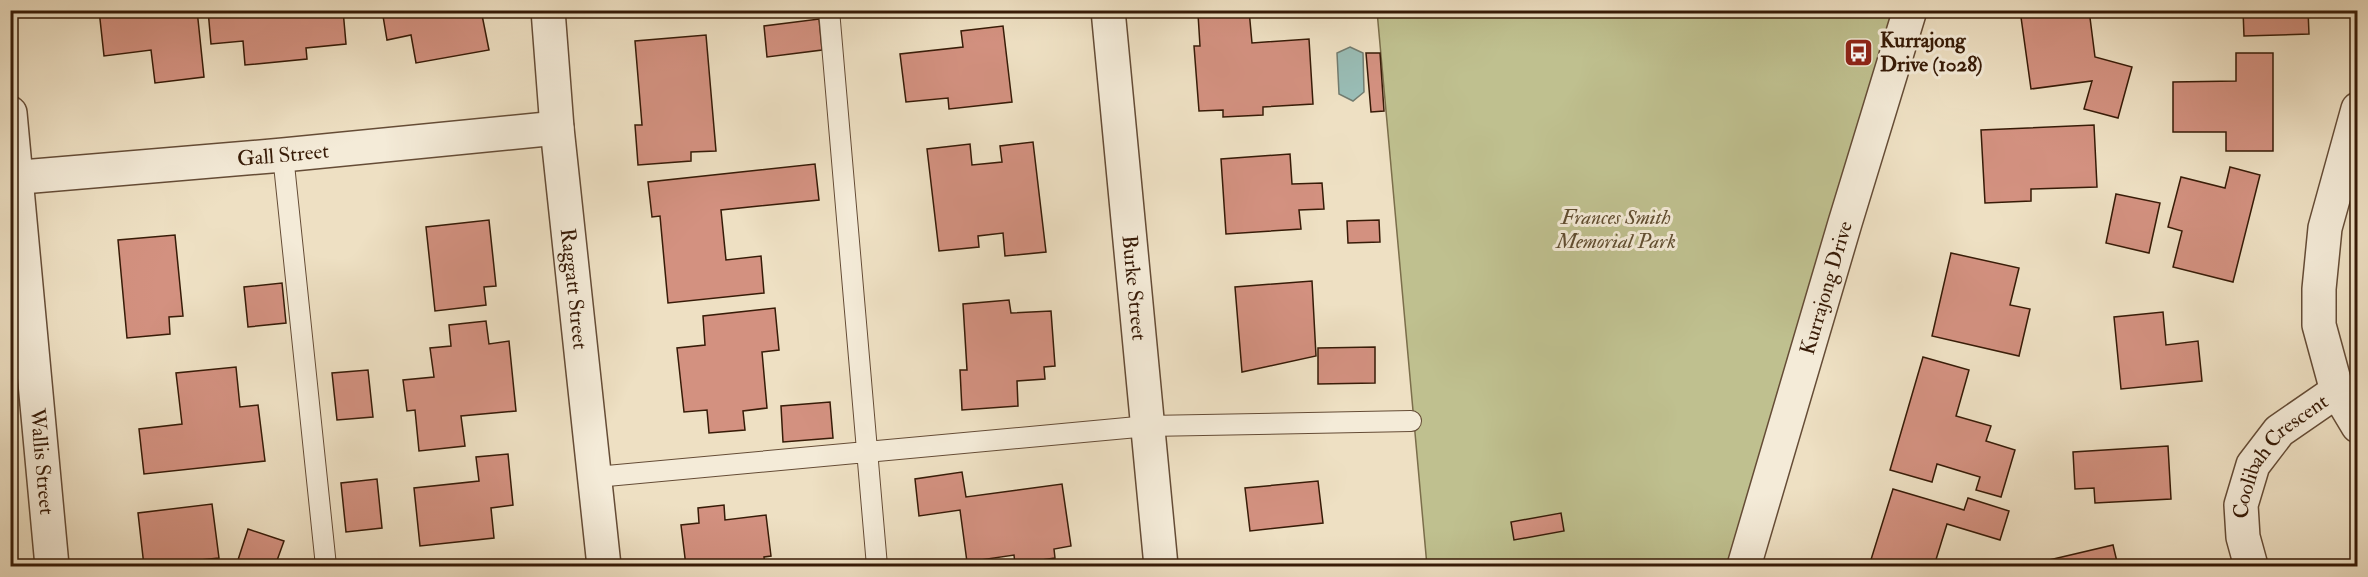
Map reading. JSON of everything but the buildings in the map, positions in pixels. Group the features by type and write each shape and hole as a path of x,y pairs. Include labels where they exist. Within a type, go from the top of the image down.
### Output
{"street":[{"name":"Raggatt Street","path":"548,10 557,128 604,567"},
{"name":"Burke Street","path":"1108,10 1161,567"},
{"name":"Kurrajong Drive","path":"1744,567 1910,10"},
{"name":"Coolibah Crescent","path":"2358,109 2325,228 2319,289 2319,325 2337,391 2358,426"},
{"name":"Wallis Street","path":"10,113 13,177 52,567"},
{"name":"Gall Street","path":"13,177 283,155 557,128"},
{"name":"Coolibah Crescent","path":"2251,567 2243,537 2241,505 2253,465 2279,431 2337,391"}],"lane":[{"path":"829,10 877,567"},
{"path":"283,155 326,567"},
{"path":"596,477 1148,426 1411,421"}],"green space":[{"name":"Frances Smith Memorial Park","path":"1377,11 1910,11 1744,566 1427,566"}],"water":[{"path":"1350,47 1363,53 1364,92 1353,101 1339,94 1337,53"}],"place":[{"name":"Kurrajong Drive (1028)","path":"1859,52"}]}
